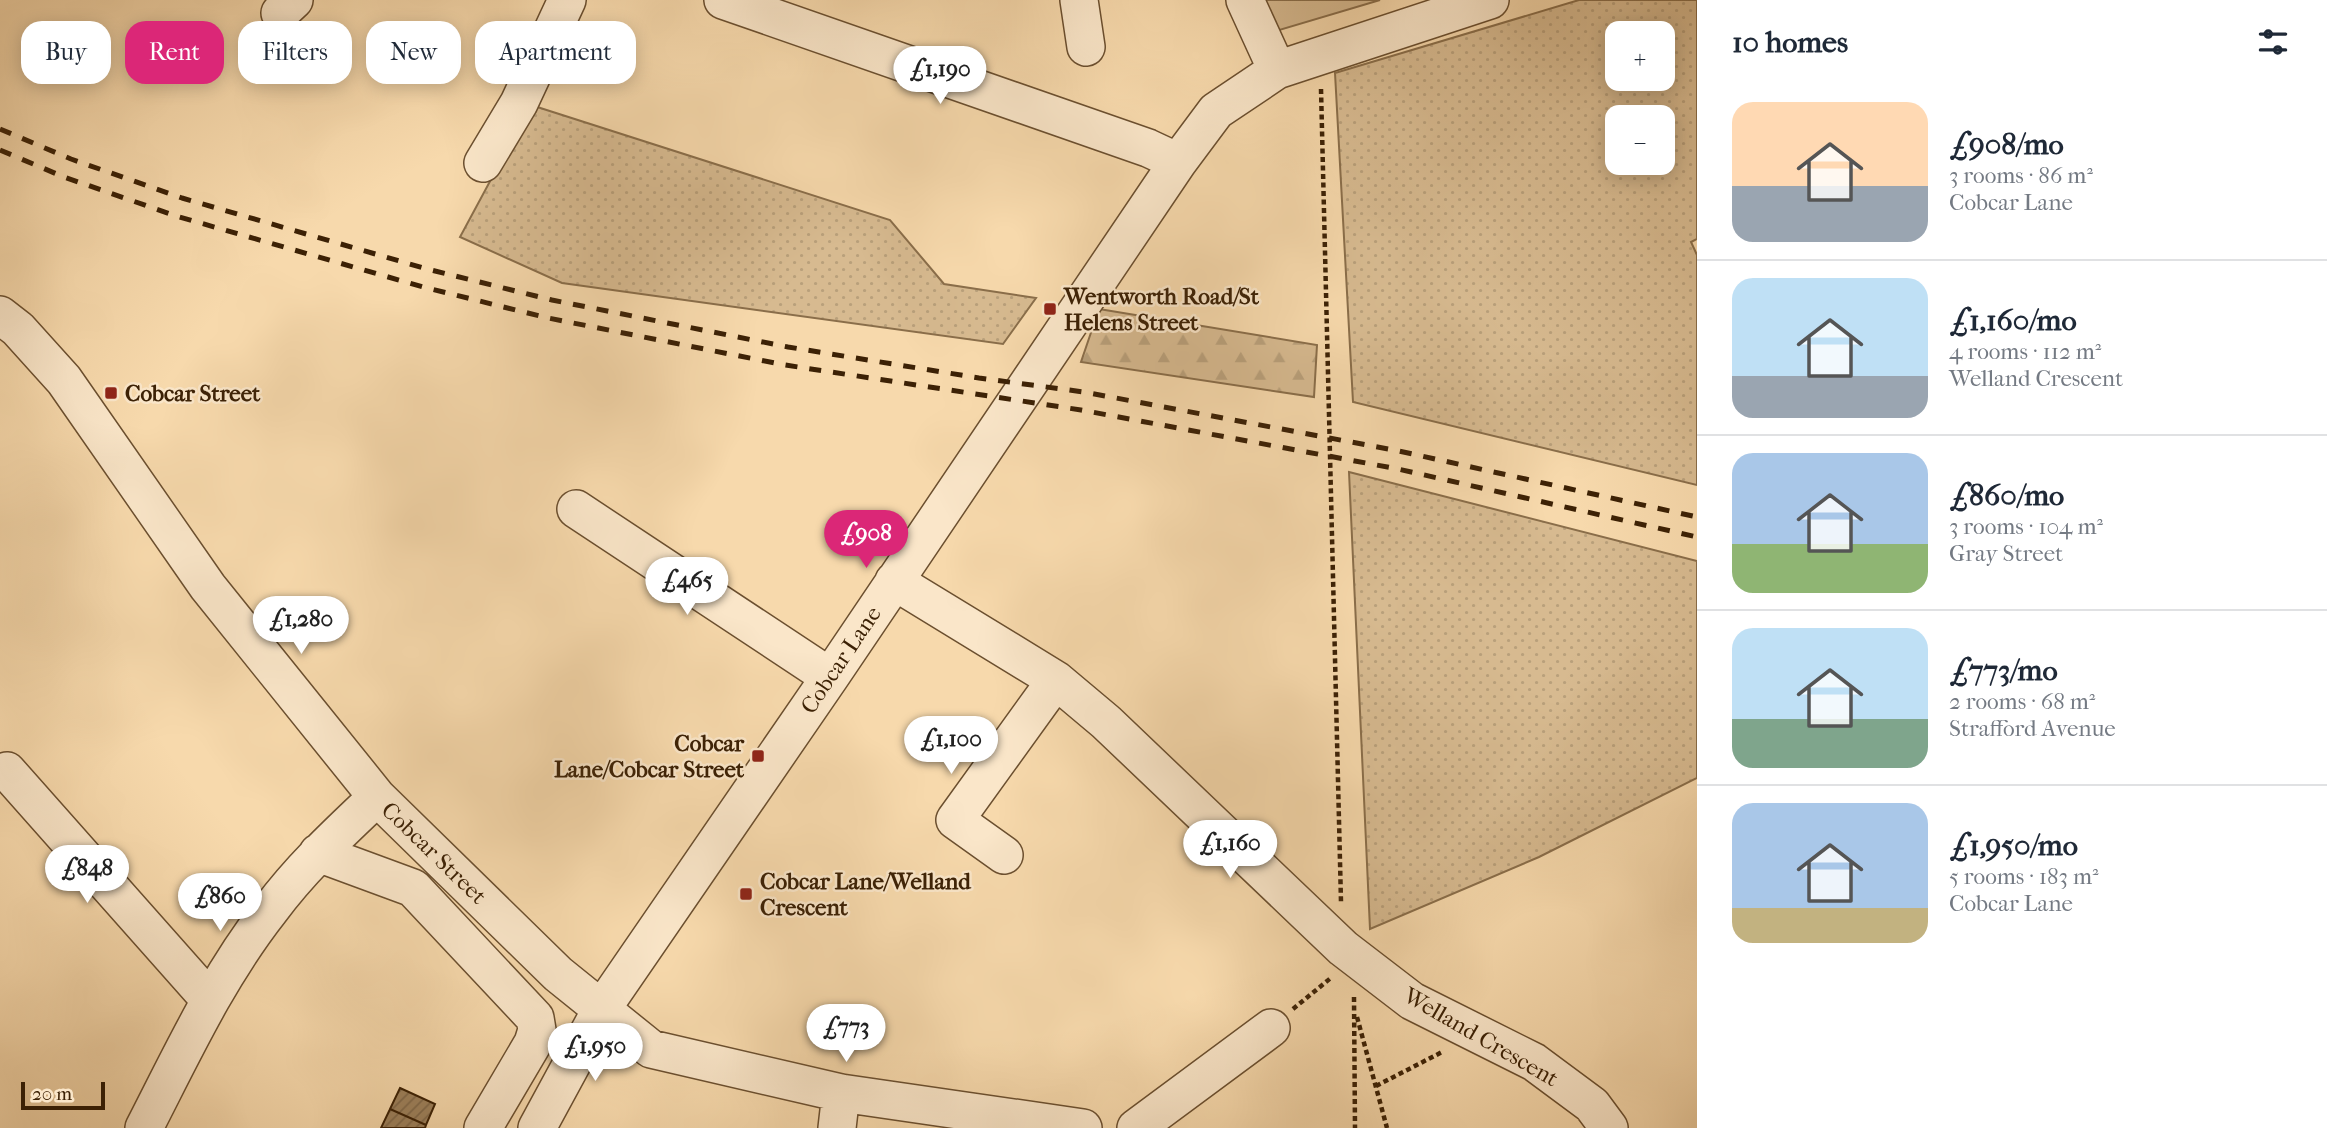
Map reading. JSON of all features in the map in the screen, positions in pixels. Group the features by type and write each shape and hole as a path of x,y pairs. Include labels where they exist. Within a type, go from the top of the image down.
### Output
{"street":[{"path":"483,163 519,103 567,0"},
{"path":"723,0 1148,148 1178,162"},
{"path":"1079,0 1086,47"},
{"path":"1245,0 1276,70"},
{"name":"Cobcar Lane","path":"537,1128 601,1010 1178,162 1216,111 1276,70 1490,0"},
{"name":"Cobcar Street","path":"0,315 18,329 64,380 208,587 377,797 558,974 651,1049 839,1111 1083,1128"},
{"path":"576,509 830,677"},
{"name":"Welland Crescent","path":"894,581 1056,680 1107,722 1348,953 1412,1001 1534,1062 1592,1105 1609,1128"},
{"path":"1004,855 956,820 1056,680"},
{"path":"7,771 210,1000"},
{"path":"144,1128 210,1000 269,910 318,853 377,797"},
{"name":"Cobcar Street","path":"318,853 413,888 535,1018 537,1030 533,1043 483,1128"},
{"path":"1136,1128 1271,1028"}],"path":[{"path":"1320,54 1348,953 1354,1009 1355,1128"},
{"path":"1271,1028 1348,953"},
{"path":"1354,1009 1387,1128"},
{"path":"1376,1086 1451,1048 1465,1027"}],"green space":[{"path":"1260,0 1380,0 1269,33"},
{"path":"1579,0 1697,0 1697,239 1691,242 1697,255 1697,485 1353,402 1335,73"},
{"path":"531,105 890,220 944,284 1036,298 1003,344 562,283 460,237"},
{"path":"1099,309 1317,345 1314,397 1081,362"},
{"path":"1349,472 1697,561 1697,778 1539,857 1370,929"}],"building":[{"path":"400,1088 435,1104 426,1125 390,1109"},
{"path":"390,1109 426,1125 425,1128 381,1128"}],"railway":[{"path":"0,129 71,159 182,198 427,269 552,300 788,347 1084,392 1399,451 1697,517"},
{"path":"0,150 64,177 176,216 423,287 548,318 785,365 1081,410 1398,469 1697,537"}],"place":[{"name":"Wentworth Road/St Helens Street","path":"1050,309"},
{"name":"Cobcar Street","path":"111,393"},
{"name":"Cobcar Lane/Cobcar Street","path":"758,756"},
{"name":"Cobcar Lane/Welland Crescent","path":"746,894"}]}
